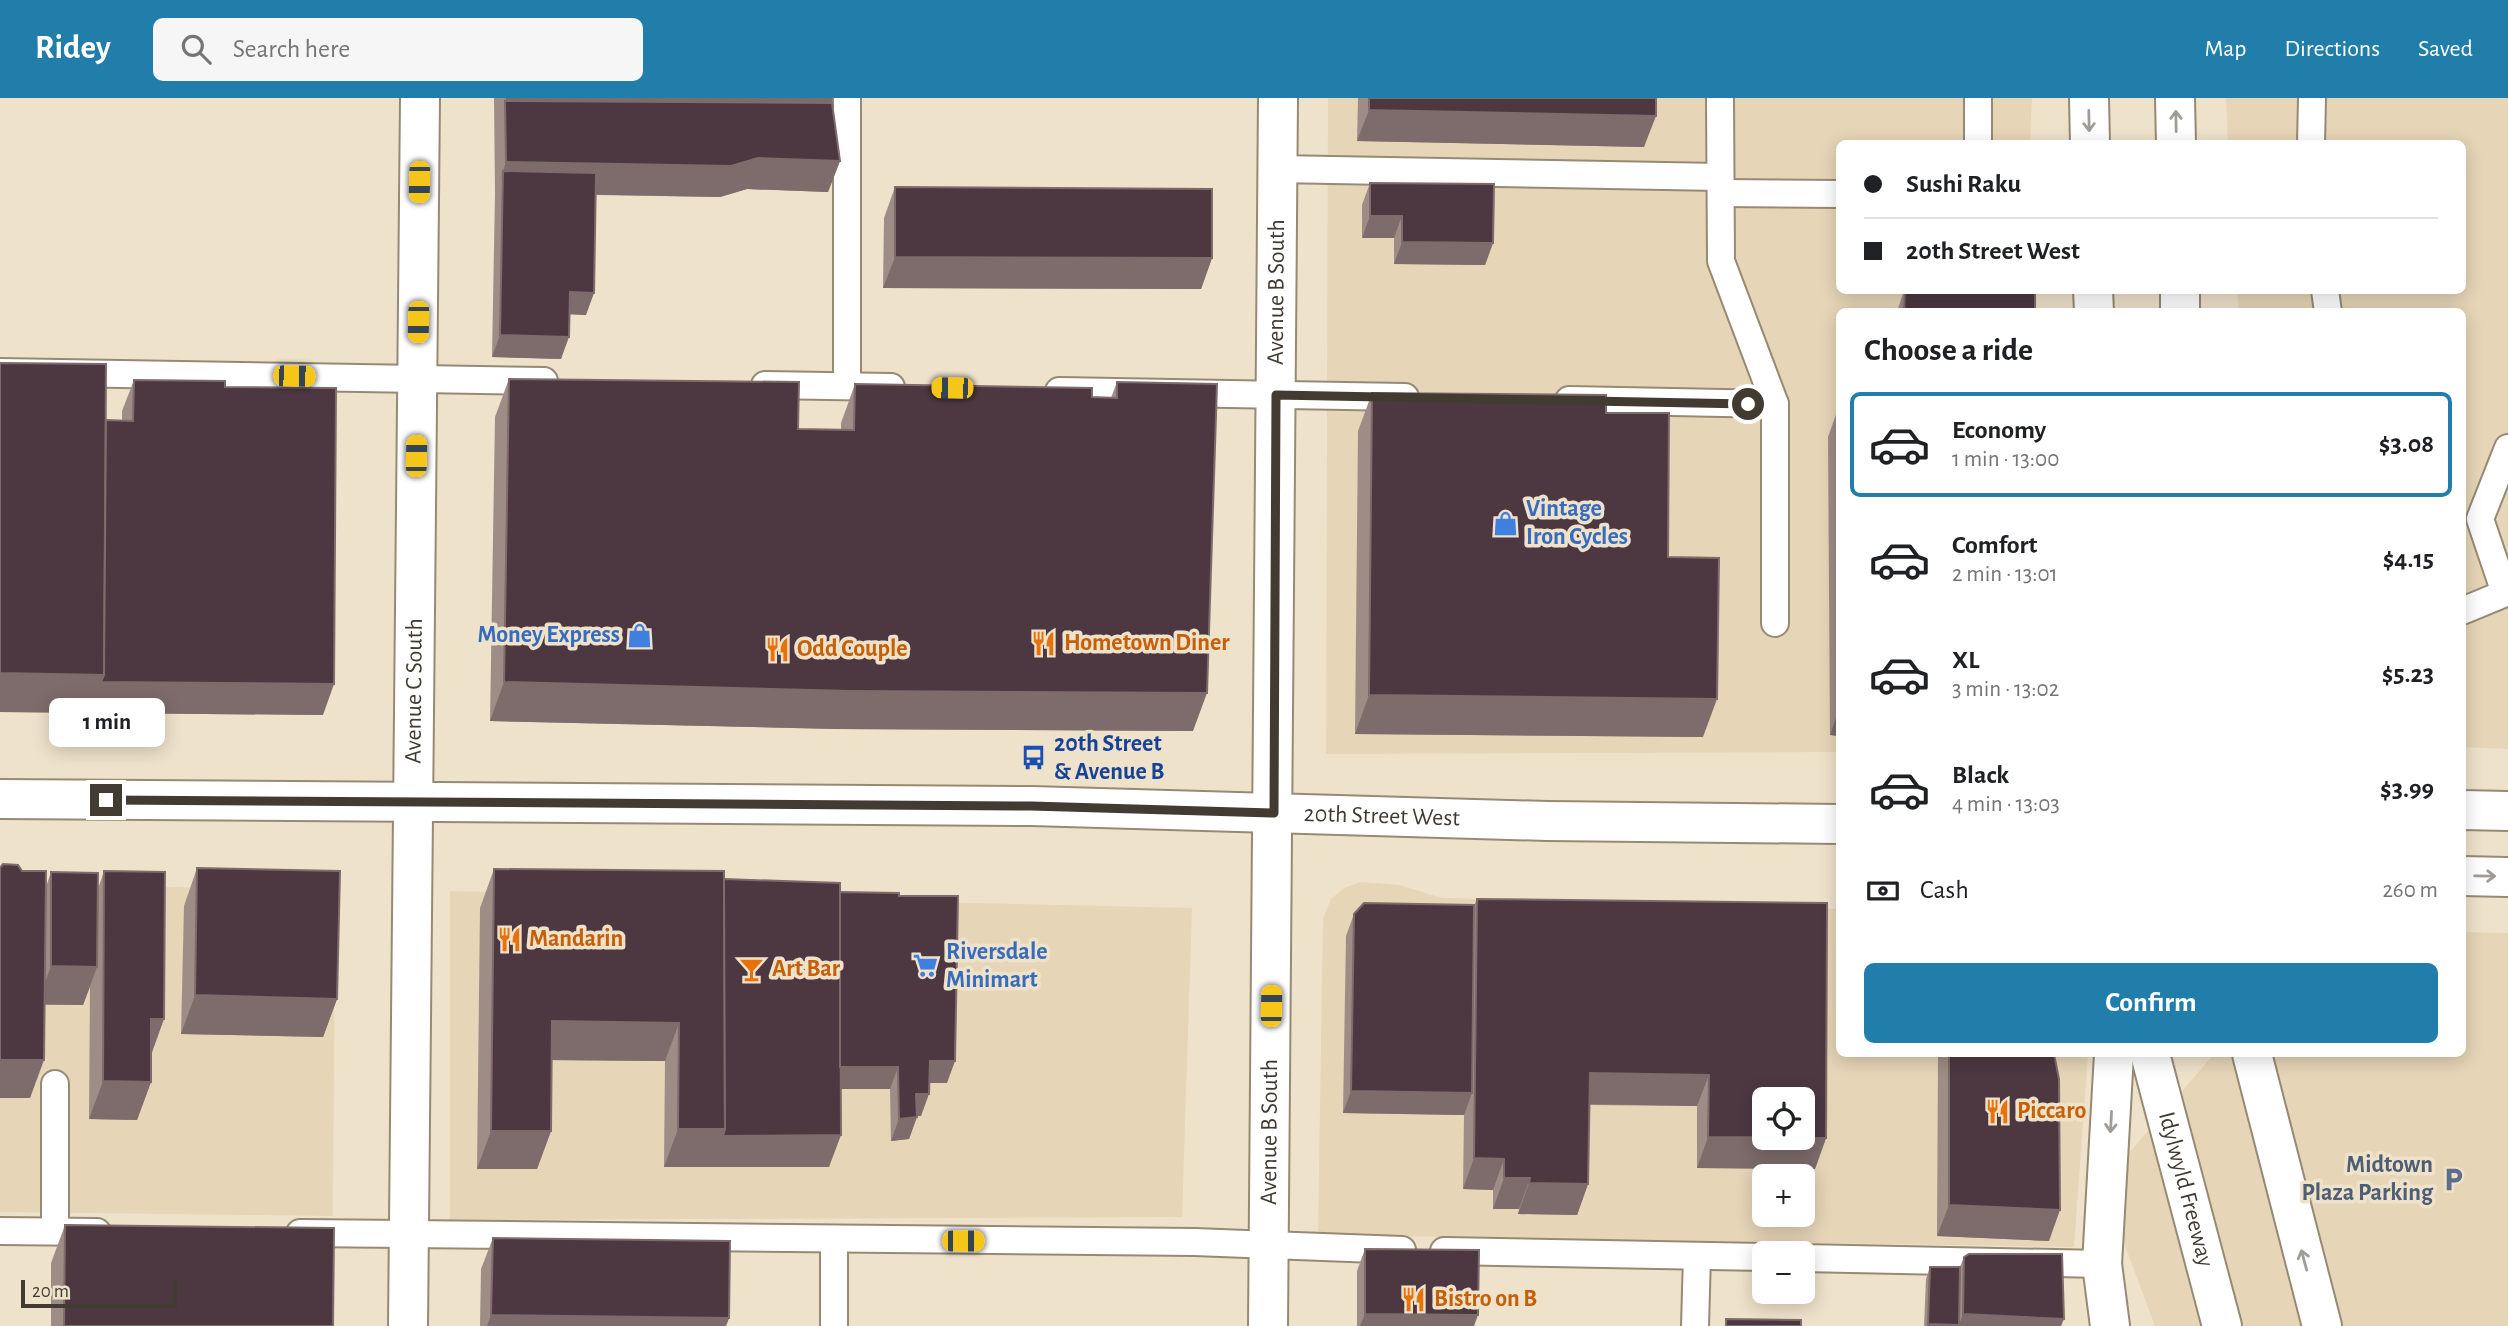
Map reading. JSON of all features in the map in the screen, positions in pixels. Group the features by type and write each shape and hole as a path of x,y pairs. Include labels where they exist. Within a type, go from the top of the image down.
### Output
{"main road":[{"name":"Avenue C South","path":"408,1326 420,98"},
{"name":"Avenue B South","path":"1268,1326 1278,98"},
{"path":"2089,98 2090,140"},
{"path":"2175,98 2176,140"},
{"name":"20th Street West","path":"0,799 1017,806 1836,824"},
{"path":"2466,810 2508,811"},
{"path":"2466,876 2508,877"},
{"path":"2110,1326 2102,1264 2115,1057"},
{"name":"Idylwyld Freeway","path":"2151,1057 2222,1326"},
{"path":"2253,1057 2322,1326"}],"lane":[{"path":"847,98 847,386"},
{"path":"1720,98 1721,261 1775,404 1775,623"},
{"path":"1978,98 1978,140"},
{"path":"2311,140 2312,98"},
{"path":"1277,169 1720,185 1836,194"},
{"path":"0,372 571,381"},
{"path":"737,384 915,388"},
{"path":"1037,390 1428,397"},
{"path":"1539,400 1775,404"},
{"path":"2466,609 2506,593 2480,519 2508,448"},
{"path":"55,1084 55,1231"},
{"path":"0,1231 124,1232"},
{"path":"276,1233 834,1241 1195,1241 1268,1247 1752,1257"},
{"path":"834,1241 834,1326"},
{"path":"1695,1326 1697,1256"},
{"path":"1815,1258 2102,1264"}],"shaded area":[{"path":"1328,98 2032,98 2030,140 1836,140 1836,294 2026,294 2026,308 1836,308 1836,752 1326,754"},
{"path":"2226,98 2508,98 2508,749 2466,747 2466,308 2239,308 2237,294 2466,294 2466,140 2228,140"},
{"path":"1361,882 1399,885 1442,898 1836,909 1836,1057 2088,1057 2074,1247 1318,1235 1323,919 1331,899 1344,888"},
{"path":"0,883 335,891 333,1216 0,1212"},
{"path":"450,891 1192,908 1182,1217 450,1220"},
{"path":"2466,932 2508,933 2508,1326 2155,1326 2123,1240 2123,1160 2211,1057 2466,1057"}],"building":[{"path":"1369,98 1656,98 1656,116 1369,110"},
{"path":"505,101 832,103 840,161 758,158 731,166 506,162"},
{"path":"503,171 596,173 594,293 570,292 569,337 500,335"},
{"path":"1370,183 1494,184 1493,243 1402,242 1402,216 1370,216"},
{"path":"895,187 1212,189 1212,258 895,257"},
{"path":"1905,294 2035,294 2035,308 1904,308"},
{"path":"0,363 106,364 104,675 0,673"},
{"path":"509,379 799,382 798,429 854,430 855,384 1092,388 1092,397 1117,398 1117,382 1217,384 1207,693 850,691 504,682"},
{"path":"134,380 225,381 225,387 336,388 334,684 101,682 104,675 106,420 133,421"},
{"name":"Vintage Iron Cycles","path":"1372,393 1606,395 1606,413 1669,413 1668,557 1719,558 1717,699 1369,695"},
{"path":"3,864 18,865 22,871 46,871 44,1060 0,1060 0,868"},
{"path":"197,868 340,871 337,999 195,995"},
{"path":"494,869 724,871 725,1129 678,1129 679,1023 552,1021 551,1131 491,1131"},
{"path":"104,871 165,872 164,1019 151,1019 151,1082 103,1081"},
{"path":"51,872 98,873 97,967 51,966"},
{"path":"724,879 840,883 841,1135 723,1136"},
{"path":"840,892 958,896 955,1061 930,1061 929,1094 916,1094 917,1117 899,1119 898,1067 840,1067"},
{"path":"1477,899 1827,903 1826,1138 1815,1138 1815,1087 1752,1087 1752,1137 1708,1137 1709,1075 1590,1073 1588,1184 1529,1183 1530,1178 1504,1178 1504,1159 1474,1158"},
{"path":"1364,903 1474,905 1472,1093 1351,1091 1354,914"},
{"path":"1949,1057 2055,1057 2059,1079 2060,1210 1949,1205"},
{"path":"65,1225 334,1228 333,1326 64,1326"},
{"path":"493,1238 730,1241 729,1318 491,1315"},
{"name":"Bistro on B","path":"1365,1249 1479,1250 1478,1315 1365,1314"},
{"path":"1969,1254 2062,1254 2064,1319 1963,1314 1964,1257"},
{"path":"1930,1267 1960,1267 1959,1325 1928,1324"},
{"path":"1726,1319 1801,1320 1801,1326 1726,1326"}],"place":[{"name":"Vintage Iron Cycles","path":"1506,523"},
{"name":"Money Express","path":"640,635"},
{"name":"Hometown Diner","path":"1044,643"},
{"name":"Odd Couple","path":"777,649"},
{"name":"20th Street & Avenue B","path":"1034,758"},
{"name":"Mandarin","path":"509,939"},
{"name":"Riversdale Minimart","path":"926,966"},
{"name":"Art Bar","path":"752,969"},
{"name":"Piccaro","path":"1997,1111"},
{"name":"Midtown Plaza Parking","path":"2453,1179"},
{"name":"Bistro on B","path":"1414,1299"}],"route":[{"path":"106,800 1031,806 1274,813 1276,395 1748,404"}]}
